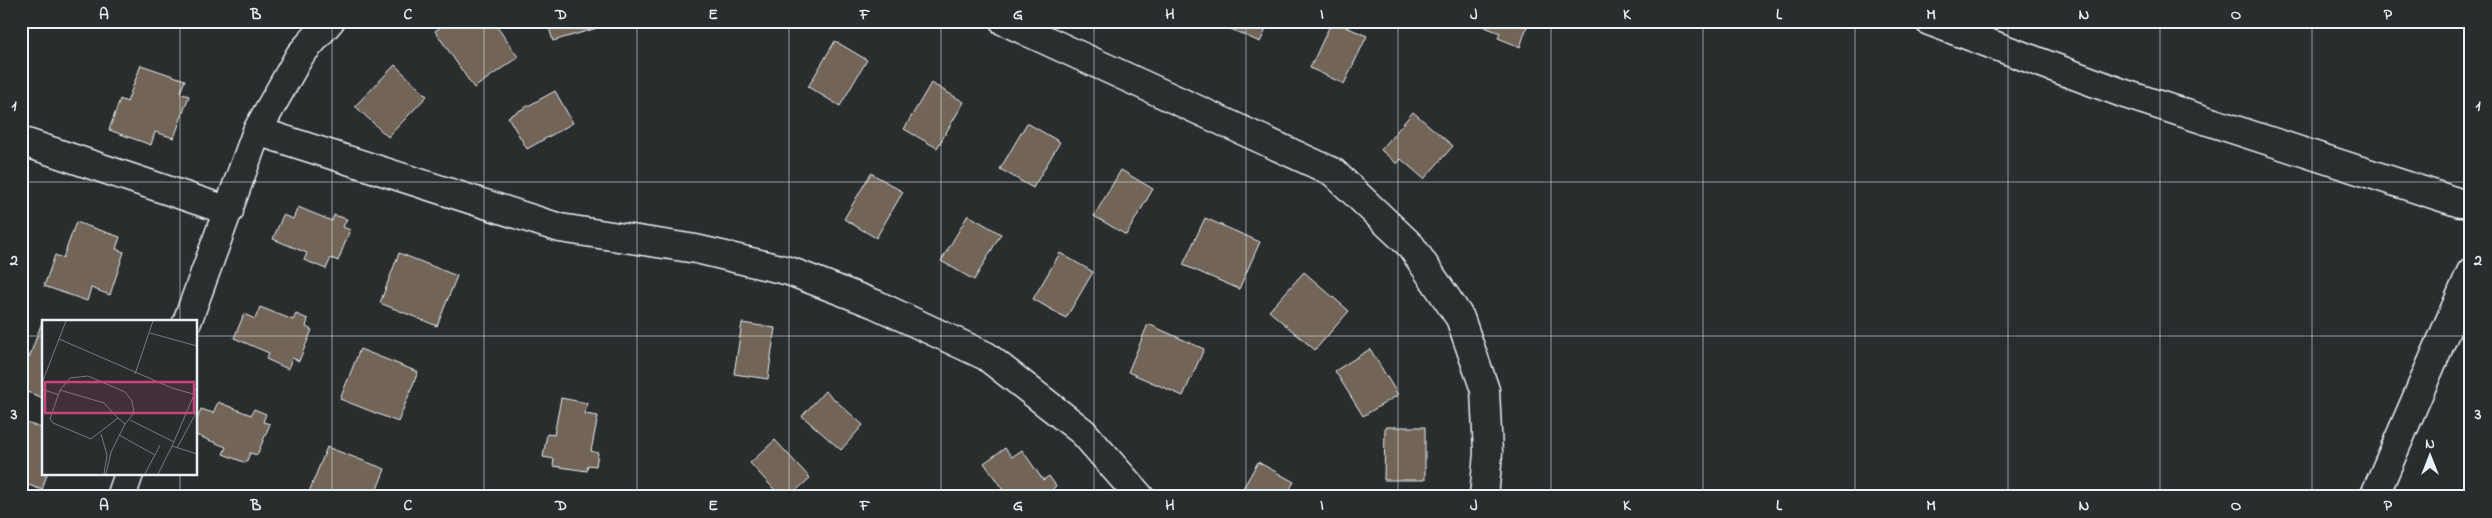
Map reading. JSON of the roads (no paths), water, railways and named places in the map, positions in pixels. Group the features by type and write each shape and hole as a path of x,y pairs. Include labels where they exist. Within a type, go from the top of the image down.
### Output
{"street":[{"path":"188,320 257,131 300,55 330,21"},
{"path":"1004,21 1334,172 1410,246 1460,318 1485,390 1488,452 1484,497"},
{"path":"1929,21 2125,94 2460,203 2471,203"},
{"path":"257,131 560,228 696,249 789,271 875,304 986,356 1083,432 1140,497"},
{"path":"21,141 228,211"},
{"path":"2374,497 2471,272"},
{"path":"121,497 128,476"}]}
